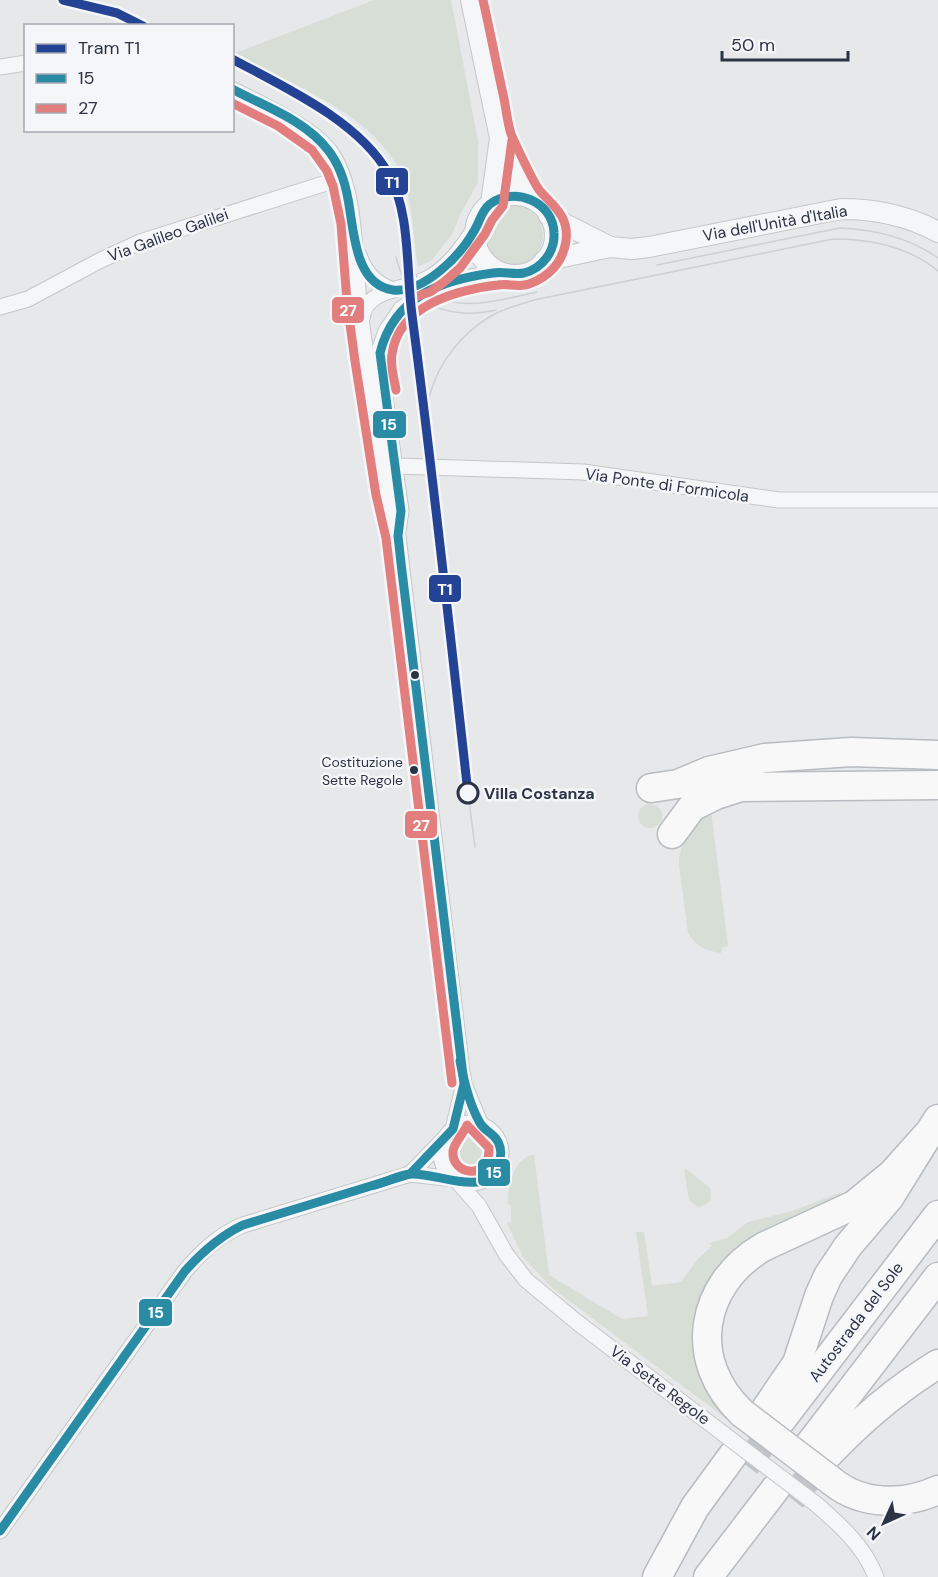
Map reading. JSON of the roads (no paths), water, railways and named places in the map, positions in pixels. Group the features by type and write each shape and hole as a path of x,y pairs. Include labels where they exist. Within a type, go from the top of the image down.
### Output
{"highway":[{"path":"651,788 678,784 709,771 765,758 851,752 938,755"},
{"path":"851,752 938,762"},
{"path":"672,834 692,807 716,795 741,787 938,785"},
{"path":"932,1128 892,1174 862,1199 756,1252 737,1266 722,1284 712,1307 708,1340 713,1372 747,1435 820,1464 853,1494 885,1501 913,1499 938,1490"},
{"path":"747,1435 797,1363 828,1276 848,1246 889,1198 932,1128"},
{"name":"Autostrada del Sole","path":"659,1577 747,1435 938,1215"},
{"path":"820,1464 938,1277"},
{"path":"820,1464 872,1410 938,1364"},
{"path":"708,1577 795,1497"},
{"path":"730,1577 795,1497"}],"street":[{"path":"471,0 500,138 530,198"},
{"path":"0,67 24,63"},
{"path":"234,89 284,117 318,140 331,153 348,197 356,248 362,322 390,510 398,536 464,1084 481,1125"},
{"path":"491,203 500,138"},
{"name":"Via Galileo Galilei","path":"0,307 28,299 140,242 342,178"},
{"path":"362,322 363,311 381,294 420,283 437,273 451,260 476,228 482,213 491,203 508,195 530,198 539,203 553,226 554,242 544,261 526,273 502,272 492,267 481,256 476,241 476,228"},
{"name":"Via dell'Unità d'Italia","path":"544,261 610,247 632,249 649,247 841,209 872,210 903,216 938,232"},
{"name":"Via dell'Unità d'Italia","path":"549,216 610,247"},
{"path":"356,248 368,274 393,290"},
{"path":"398,536 401,511 380,362 380,348 386,331 396,315 410,302 428,291 451,281 502,272"},
{"name":"Via Ponte di Formicola","path":"396,466 583,472 779,500 938,500"},
{"name":"Via Sette Regole","path":"464,1084 449,1134 441,1147 441,1158 446,1170 479,1206 506,1254 526,1280 570,1316 747,1435 795,1497 854,1540 866,1556 876,1577"},
{"path":"0,1531 185,1271 204,1250 223,1235 243,1226 410,1174 472,1184 481,1182 492,1176 498,1167 501,1156 499,1143 494,1133 481,1125 468,1123 449,1134 410,1174"}],"tunnel":[{"path":"746,1465 775,1428"},
{"path":"792,1499 821,1462"}],"tram line":[{"name":"T1","path":"63,0 117,13 139,24"},
{"name":"T1","path":"234,60 319,107 359,137 388,173 401,205 468,793"},
{"path":"657,265 840,228 891,236 915,245 938,258"},
{"path":"427,431 430,394 439,371 453,349 470,331 491,316 534,300 833,239 861,240 902,250 938,271"},
{"path":"404,248 414,272 426,288 440,298 457,303 475,303 537,292"},
{"path":"396,257 410,287 433,306 463,313 496,310"},
{"path":"468,793 475,847"}],"place":[{"name":"Costituzione Sette Regole","path":"414,770"},
{"name":"Villa Costanza","path":"468,793"}]}
